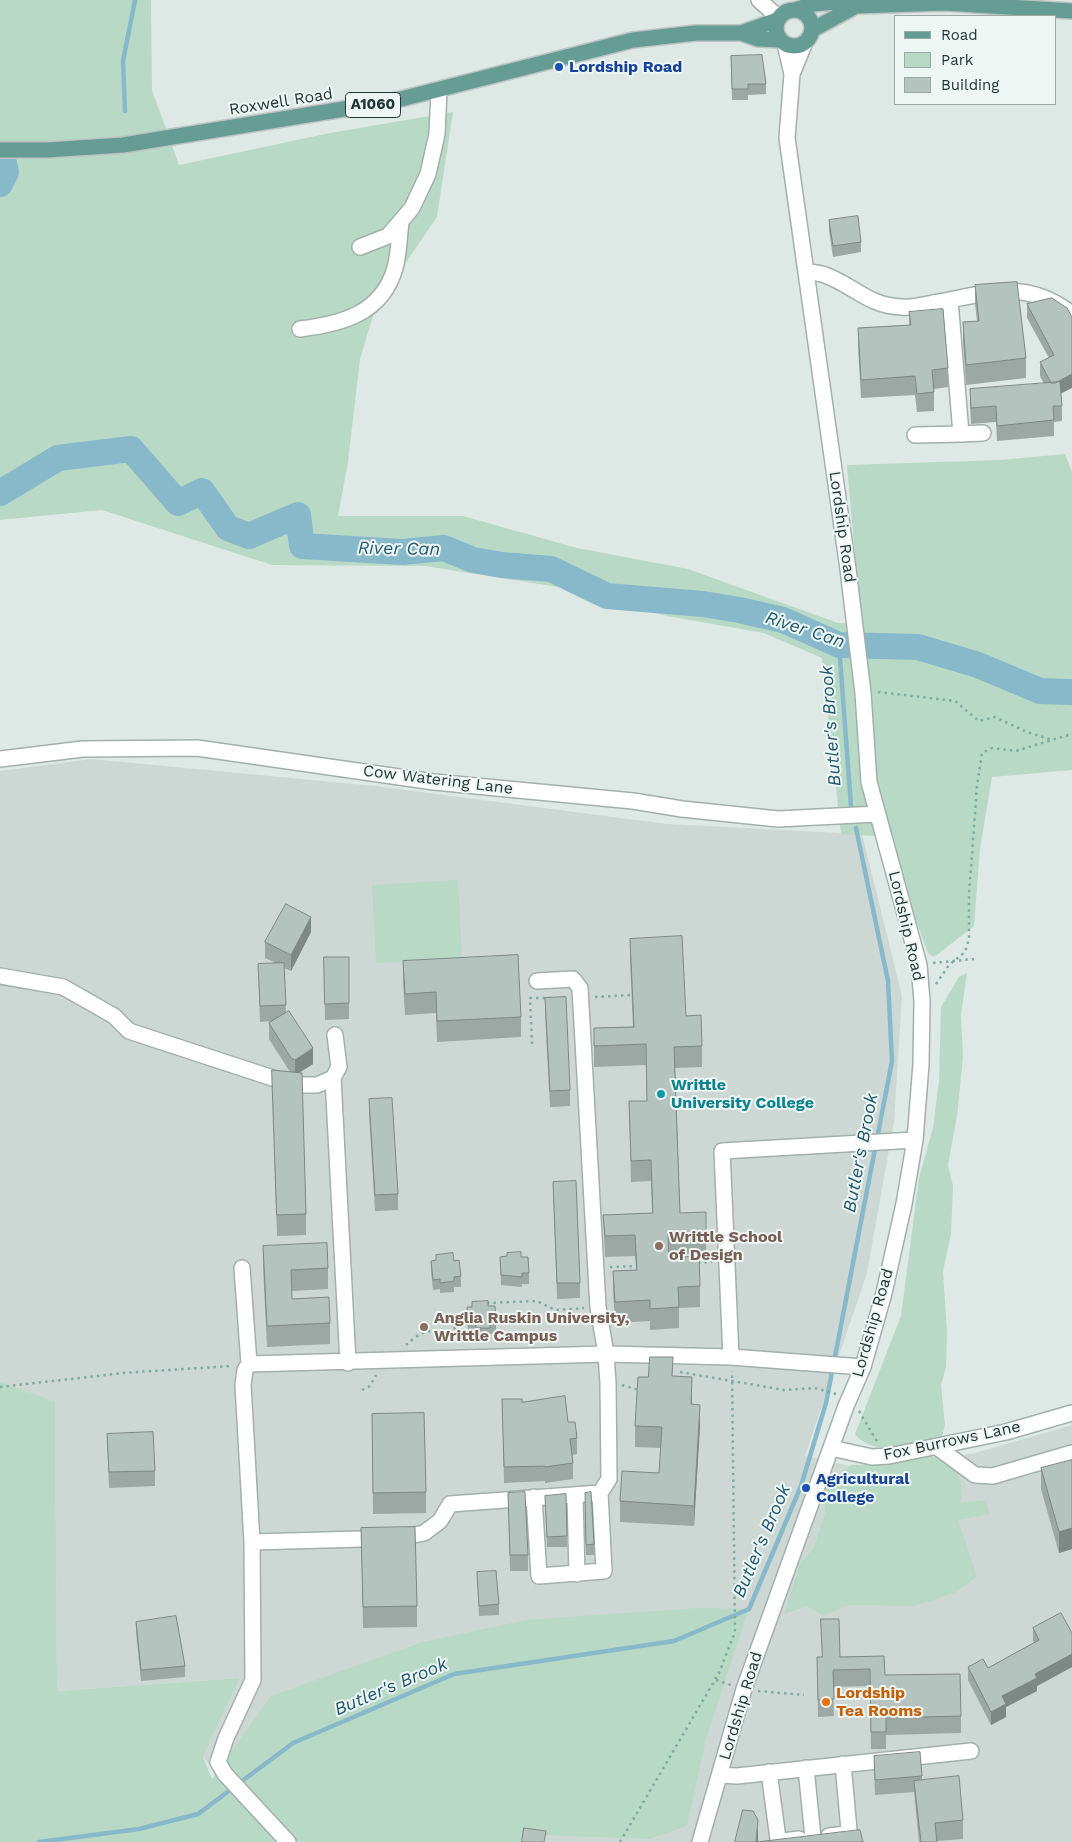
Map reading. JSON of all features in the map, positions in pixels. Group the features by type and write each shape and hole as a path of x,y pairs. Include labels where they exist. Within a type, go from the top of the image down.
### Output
{"main road":[{"path":"856,6 808,36 796,46 782,42 776,30 778,19 788,11 813,4 836,2 856,6 944,3 1072,11"},
{"path":"795,10 800,11 809,18 808,36"},
{"name":"Roxwell Road","path":"741,33 778,19"},
{"name":"Roxwell Road","path":"0,150 47,150 123,146 393,102 634,40 696,33 741,33 758,39 782,42"}],"street":[{"path":"759,0 778,19"},
{"name":"Lordship Road","path":"700,1842 744,1689 831,1448 863,1367 884,1293 915,1140 921,1064 922,1001 919,965 869,782 863,693 856,629 787,138 792,74 808,36"},
{"name":"Lordship Road","path":"782,42 792,74"},
{"path":"360,247 388,236 412,208 428,174 437,134 439,91"},
{"path":"300,329 349,320 365,311 383,293 395,269 401,221"},
{"path":"807,271 824,274 839,281 872,302 891,306 903,307 1011,289 1030,292 1048,298 1072,314"},
{"path":"950,300 961,434"},
{"path":"915,435 983,433"},
{"name":"Cow Watering Lane","path":"0,759 82,749 197,748 434,782 633,801 682,809 778,819 877,814"},
{"path":"0,976 63,987 114,1016 129,1030 294,1085 317,1085 333,1078"},
{"path":"534,1497 540,1576 604,1571 600,1493 609,1479 608,1383 606,1354 598,1307 580,988 573,979 536,981"},
{"path":"335,1035 339,1067 333,1078 348,1363"},
{"path":"731,1358 722,1151 915,1140"},
{"path":"242,1268 250,1364 245,1370 243,1385 252,1542 253,1680 226,1738 218,1762 229,1779 288,1842"},
{"path":"250,1364 348,1363 606,1354 731,1358 863,1367"},
{"name":"Fox Burrows Lane","path":"831,1448 872,1457 938,1447 1072,1413"},
{"path":"938,1447 975,1475 993,1476 1072,1453"},
{"path":"252,1542 398,1538 424,1534 440,1521 450,1504 600,1493"},
{"path":"575,1496 577,1574"},
{"path":"720,1776 737,1776 971,1752"},
{"path":"770,1772 778,1839 783,1841 813,1838 846,1834 849,1830 843,1764"},
{"path":"806,1768 813,1838"}],"path":[{"path":"863,693 869,691 955,701 980,722 995,716 1027,732 1052,740"},
{"path":"922,1001 954,961 965,952 969,940 969,894 977,786 982,753 992,748 1016,751 1072,734"},
{"path":"919,965 974,959"},
{"path":"689,1263 726,1261"},
{"path":"596,1266 643,1266"},
{"path":"485,1303 537,1301 555,1310 598,1307"},
{"path":"362,1390 370,1386 386,1361 423,1333 450,1330 461,1326 471,1311"},
{"path":"620,1842 720,1673 735,1632 733,1381 731,1358"},
{"path":"0,1387 122,1373 250,1364"},
{"path":"679,1372 784,1390 822,1390 833,1394"},
{"path":"608,1383 619,1384 638,1391 642,1386"},
{"path":"859,1410 881,1448"}],"shaded area":[{"name":"Anglia Ruskin University, Writtle Campus","path":"91,759 375,786 667,824 862,834 902,996 894,1122 867,1273 805,1456 868,1470 975,1453 1072,1425 1072,1842 270,1842 203,1757 240,1678 57,1691 55,1401 0,1382 0,771"}],"green space":[{"path":"0,0 151,0 152,90 179,165 330,133 453,112 437,217 376,306 360,359 348,462 338,516 463,516 577,548 688,569 838,623 861,624 847,465 1001,460 1065,454 1072,472 1072,770 992,777 980,849 974,926 934,957 928,953 903,885 890,837 841,834 822,658 764,633 667,616 565,588 425,566 272,565 102,510 0,520"},
{"path":"458,880 462,958 376,963 372,885"},
{"path":"967,973 961,1015 963,1057 957,1116 948,1165 953,1186 951,1234 943,1271 947,1333 946,1367 941,1385 945,1425 941,1440 908,1447 884,1448 873,1446 855,1434 901,1316 919,1178 933,1128 939,1081 941,1007 959,977"},
{"path":"0,1382 55,1401 57,1691 240,1678 203,1757 212,1779 271,1696 423,1642 526,1620 697,1608 749,1609 706,1739 687,1826 649,1839 541,1835 521,1842 0,1842"},
{"path":"920,1456 947,1457 960,1478 962,1490 960,1503 985,1500 990,1514 958,1520 977,1577 954,1593 915,1606 848,1605 824,1616 807,1606 784,1614 801,1561 814,1548 825,1513 826,1489 851,1465 886,1464"}],"building":[{"path":"762,55 766,84 748,84 748,89 732,89 731,56"},
{"path":"858,216 861,242 833,246 829,220"},
{"path":"1017,282 1026,358 966,365 963,322 979,321 975,285"},
{"path":"1052,298 1067,308 1072,317 1072,374 1055,383 1051,383 1040,362 1054,355 1027,304"},
{"path":"943,309 948,368 932,370 934,392 917,394 915,376 861,380 858,328 911,325 909,312"},
{"path":"1060,382 1062,406 1053,406 1054,420 997,426 996,406 971,408 970,389"},
{"path":"286,904 311,917 291,955 265,942"},
{"path":"682,936 686,1016 701,1015 702,1046 674,1047 680,1213 706,1212 706,1233 668,1234 669,1258 699,1256 700,1286 678,1287 679,1307 650,1309 650,1300 615,1302 613,1271 637,1270 635,1235 605,1236 603,1215 653,1213 651,1160 631,1161 629,1101 647,1101 646,1044 594,1046 594,1028 634,1027 630,939"},
{"path":"518,955 521,1017 437,1021 436,992 405,994 403,961"},
{"path":"324,957 349,957 349,1003 325,1004"},
{"path":"284,963 286,1005 260,1006 258,964"},
{"path":"566,997 570,1090 550,1091 545,998"},
{"path":"289,1011 313,1048 295,1060 291,1058 269,1023"},
{"path":"272,1070 302,1073 306,1214 277,1215"},
{"path":"392,1098 398,1194 375,1195 369,1099"},
{"path":"576,1181 580,1283 557,1283 553,1182"},
{"path":"327,1243 328,1268 291,1270 292,1299 329,1297 330,1323 267,1326 263,1246"},
{"path":"521,1252 521,1257 528,1257 529,1273 522,1273 522,1277 501,1275 500,1257 507,1256 507,1253"},
{"path":"453,1253 454,1261 459,1260 461,1276 454,1277 454,1281 440,1283 440,1279 433,1280 431,1261 436,1260 436,1255"},
{"path":"488,1301 488,1306 495,1306 496,1323 490,1324 490,1328 476,1328 476,1324 468,1325 467,1307 472,1307 472,1302"},
{"path":"650,1357 673,1357 672,1376 692,1377 691,1404 700,1405 694,1506 620,1501 622,1471 659,1473 662,1427 635,1426 638,1377 648,1377"},
{"path":"565,1396 568,1422 575,1422 577,1438 570,1439 573,1463 545,1467 504,1467 502,1399 522,1399 522,1402"},
{"path":"424,1413 426,1492 373,1493 372,1414"},
{"path":"153,1432 155,1471 109,1472 107,1434"},
{"path":"1072,1460 1072,1528 1059,1532 1041,1468"},
{"path":"525,1492 528,1555 510,1555 508,1493"},
{"path":"591,1492 594,1544 586,1545 585,1493"},
{"path":"566,1494 567,1536 547,1537 545,1496"},
{"path":"415,1527 417,1606 363,1607 361,1528"},
{"path":"496,1571 499,1604 479,1606 477,1572"},
{"path":"1061,1613 1072,1633 1072,1654 1035,1674 1037,1678 1002,1696 1006,1704 991,1712 968,1667 983,1659 988,1668 1039,1640 1033,1628"},
{"path":"176,1616 185,1666 141,1670 136,1622"},
{"path":"821,1619 839,1619 840,1657 884,1656 885,1675 960,1674 961,1716 886,1718 886,1732 871,1732 870,1669 833,1670 834,1699 818,1700 817,1657 822,1657"},
{"path":"920,1752 922,1776 875,1780 874,1756"},
{"path":"959,1776 963,1820 935,1823 937,1842 921,1842 914,1781"},
{"path":"743,1810 753,1811 758,1820 756,1842 735,1842"},
{"path":"524,1828 546,1831 544,1842 522,1842"},
{"path":"860,1830 863,1842 757,1842"}],"waterway":[{"path":"125,111 123,61 135,0"},
{"name":"River Can","path":"0,184 6,172 4,163"},
{"name":"River Can","path":"0,493 58,458 131,449 178,503 202,491 228,528 249,536 298,515 302,546 402,552 444,548 473,560 502,565 551,569 607,596 703,604 739,610 783,620 839,645 918,647 978,665 1040,691 1072,692"},
{"name":"Butler's Brook","path":"839,645 851,806"},
{"name":"Butler's Brook","path":"39,1842 139,1829 198,1814 293,1743 454,1674 674,1641 749,1609 801,1486 826,1403 892,1061 888,981 856,828"}],"place":[{"name":"Lordship Road","path":"559,67"},
{"name":"Writtle University College","path":"661,1094"},
{"name":"Writtle School of Design","path":"659,1246"},
{"name":"Anglia Ruskin University, Writtle Campus","path":"424,1327"},
{"name":"Agricultural College","path":"806,1488"},
{"name":"Lordship Tea Rooms","path":"826,1702"}]}
